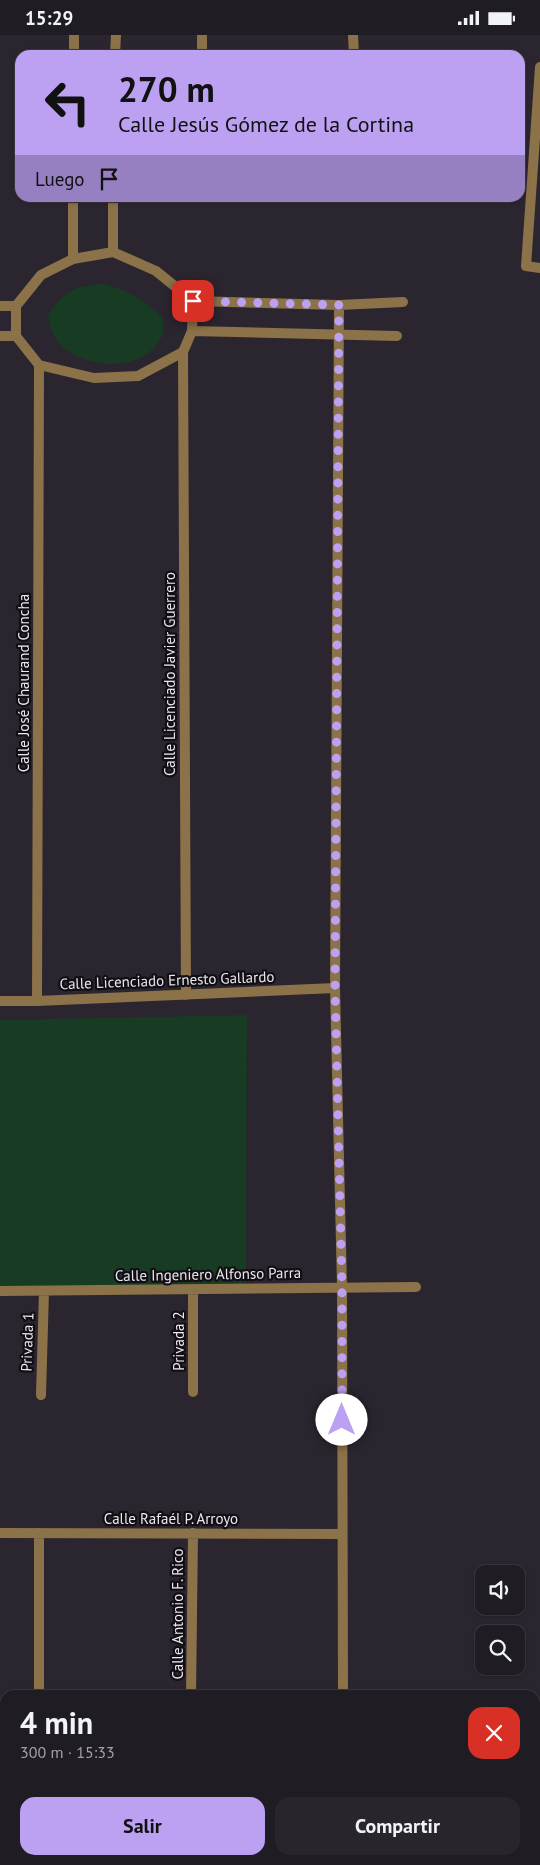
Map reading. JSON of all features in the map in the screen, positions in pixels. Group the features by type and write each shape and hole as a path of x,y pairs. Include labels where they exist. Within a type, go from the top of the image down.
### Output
{"street":[{"path":"74,35 74,50"},
{"path":"115,50 116,35"},
{"path":"202,35 202,50"},
{"path":"353,35 354,50"},
{"path":"540,67 526,266 540,268"},
{"path":"73,202 73,259"},
{"path":"113,252 114,202"},
{"path":"193,301 192,331 183,352 138,376 94,378 39,365 16,336 16,306 41,275 73,259 113,252 156,271 193,301 339,305 403,302"},
{"path":"339,305 335,988 342,1287 343,1690"},
{"path":"0,306 16,306"},
{"path":"192,331 339,333 397,336"},
{"path":"0,336 16,336"},
{"name":"Calle Licenciado Javier Guerrero","path":"183,352 186,995"},
{"name":"Calle José Chaurand Concha","path":"37,1001 39,365"},
{"name":"Calle Licenciado Ernesto Gallardo","path":"0,1001 335,988"},
{"name":"Calle Ingeniero Alfonso Parra","path":"0,1291 416,1287"},
{"name":"Privada 2","path":"193,1289 193,1392"},
{"name":"Privada 1","path":"41,1395 44,1291"},
{"name":"Calle Rafaél P. Arroyo","path":"0,1533 342,1533"},
{"path":"39,1533 39,1690"},
{"name":"Calle Antonio F. Rico","path":"191,1690 192,1533"}],"green space":[{"path":"103,284 136,296 163,319 163,335 148,353 136,360 109,364 81,358 59,343 53,333 48,315 59,300 78,288"},
{"path":"247,1015 246,1287 0,1287 0,1020"}],"route":[{"path":"193,301 339,305 335,988 342,1287 342,1420"}]}
